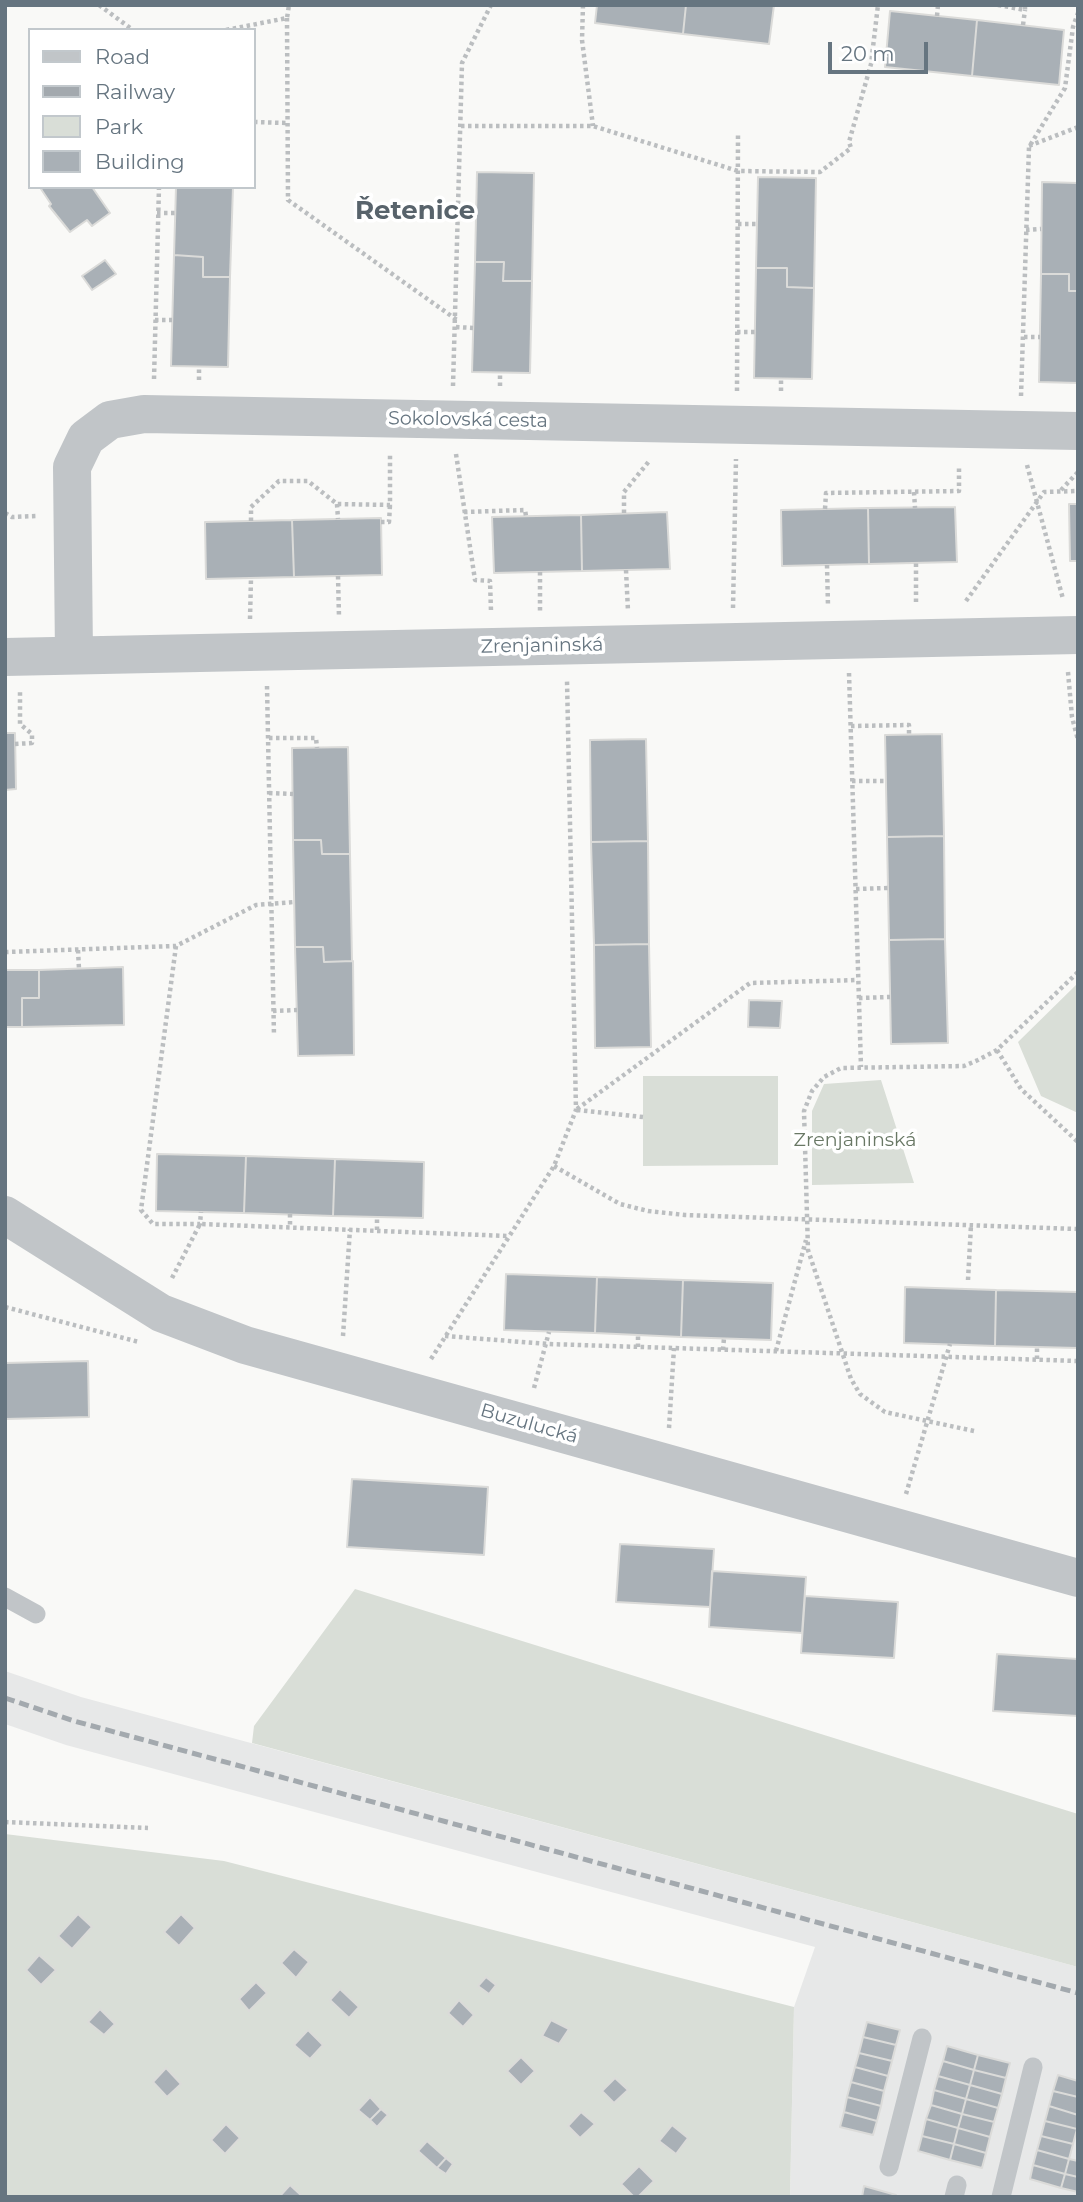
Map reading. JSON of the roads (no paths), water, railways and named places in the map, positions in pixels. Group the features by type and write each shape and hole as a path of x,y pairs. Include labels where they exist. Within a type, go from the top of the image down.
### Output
{"street":[{"name":"Sokolovská cesta","path":"74,656 72,467 86,438 110,420 153,415 1078,431"},
{"name":"Zrenjaninská","path":"13,674 74,656 1070,634"},
{"name":"Buzulucká","path":"5,1215 161,1313 245,1345 1078,1578"}],"lane":[{"path":"5,1597 36,1614"},
{"path":"889,2167 922,2038"},
{"path":"1001,2197 1034,2067"}],"railway":[{"path":"5,1698 74,1721 1078,1993"}],"district":[{"name":"Řetenice","path":"415,211"}]}
